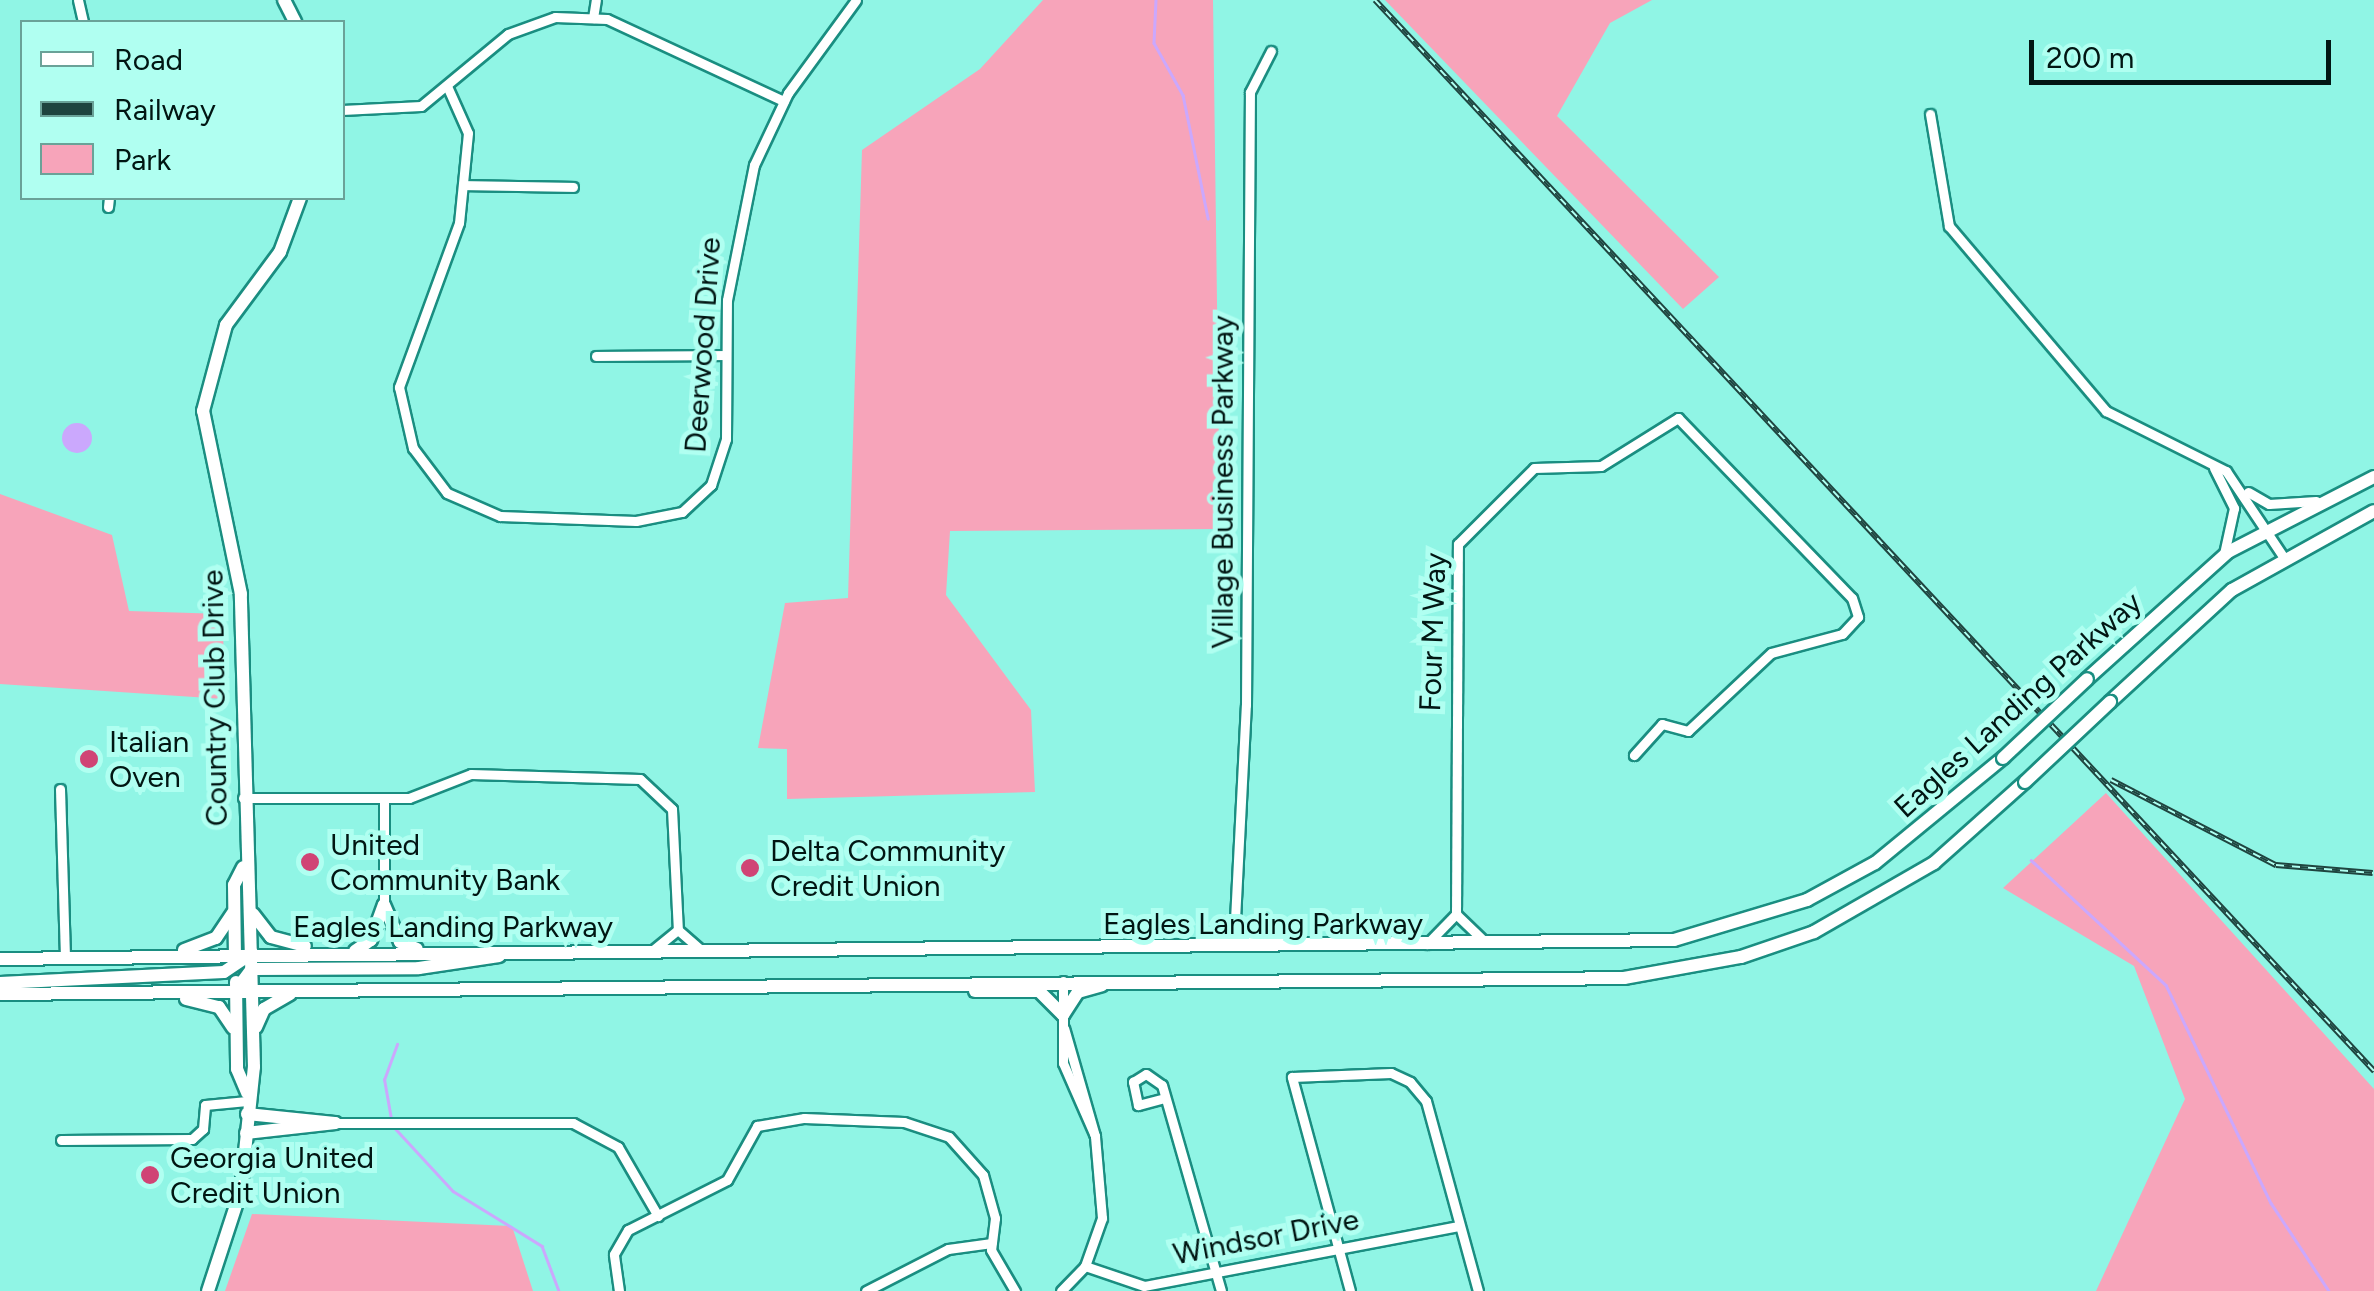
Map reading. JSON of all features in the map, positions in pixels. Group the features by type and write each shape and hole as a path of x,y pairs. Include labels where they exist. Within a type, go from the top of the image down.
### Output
{"main road":[{"name":"Country Club Drive","path":"247,1103 236,1038 234,911 242,867 243,798 238,564 203,411 226,325 280,252 299,200"},
{"name":"Eagles Landing Parkway","path":"0,959 171,955 235,960 252,952 1495,948 1674,940 1741,925 1874,863 2002,758 2223,556 2316,501 2374,477"},
{"name":"Eagles Landing Parkway","path":"0,994 1681,971 1814,932 1880,898 2026,782 2110,702 2282,555 2374,511"},
{"name":"Country Club Drive","path":"208,1291 241,1190 254,1039 251,909 242,867"},
{"path":"384,905 400,942 424,951"},
{"path":"251,909 280,942 353,952 370,940 384,905"},
{"path":"171,955 216,938 234,911"},
{"path":"236,990 252,969 419,968 526,950"},
{"path":"0,982 235,960"},
{"path":"1063,1025 1078,992 1118,981"},
{"path":"888,984 1039,991 1063,1025"},
{"path":"254,1039 274,999 306,990"},
{"path":"128,993 210,1002 236,1038"},
{"path":"247,1103 335,1124"},
{"path":"246,1133 335,1124"}],"street":[{"path":"593,18 596,0"},
{"name":"Deerwood Drive","path":"447,86 466,119 463,185 447,261 399,387 412,448 446,492 530,520 682,512 720,467 726,355 742,205 784,101 856,0"},
{"path":"345,110 421,106 513,31 593,18 784,101"},
{"name":"Village Business Parkway","path":"1235,920 1246,705 1250,92 1271,51"},
{"path":"1930,114 1949,226 2106,411 2214,468 2269,504 2316,501"},
{"path":"463,185 573,187"},
{"path":"596,356 726,355"},
{"name":"Four M Way","path":"1456,914 1458,544 1534,468 1600,466 1664,420 1689,425 1852,598 1858,617 1842,634 1771,653 1688,731 1662,724 1634,754"},
{"path":"2214,468 2234,508 2223,556"},
{"path":"2242,488 2282,555"},
{"path":"243,798 384,798 471,774 640,779 672,808 678,930 703,952"},
{"path":"60,789 65,958"},
{"path":"384,798 384,905"},
{"path":"1422,948 1456,914 1495,948"},
{"path":"1204,950 1235,920 1265,950"},
{"path":"653,951 678,930"},
{"path":"1063,981 1068,1082 1095,1136"},
{"path":"1061,1291 1085,1266 1104,1202 1095,1136 1063,1025"},
{"path":"1350,1291 1292,1077 1391,1074 1410,1082 1426,1101 1478,1291"},
{"path":"1161,1100 1221,1291"},
{"path":"61,1140 192,1138 203,1129 205,1105 247,1103"},
{"path":"619,1291 618,1241 727,1180 757,1126 776,1118 874,1119 924,1125 968,1154 992,1197 992,1243 999,1276 1015,1291"},
{"path":"335,1124 573,1123 618,1147 658,1216"},
{"name":"Windsor Drive","path":"1085,1266 1144,1286 1460,1226"},
{"path":"866,1291 948,1249 992,1243"}],"green space":[{"path":"1043,0 1213,0 1220,529 950,531 946,595 1031,710 1035,792 787,799 787,749 758,748 785,603 848,598 862,150 980,69"},
{"path":"1385,0 1652,0 1610,23 1557,116 1719,277 1683,309"},
{"path":"0,494 112,535 129,611 223,614 224,699 0,684"},
{"path":"2106,793 2374,1089 2374,1291 2096,1291 2185,1099 2134,966 2003,888"},
{"path":"252,1214 512,1226 533,1291 225,1291"}],"shaded area":[{"path":"77,423 87,428 92,438 87,448 77,453 67,448 62,438 67,428"}],"waterway":[{"path":"1156,0 1154,43 1183,95 1208,218"},
{"path":"2031,860 2166,985 2271,1203 2329,1291"},
{"path":"391,1119 384,1080 397,1044"},
{"path":"394,1127 453,1191 542,1246 559,1291"}],"railway":[{"path":"1375,0 2374,1071"},
{"path":"2111,780 2276,865 2373,873"}],"place":[{"name":"Italian Oven","path":"89,759"},
{"name":"United Community Bank","path":"310,862"},
{"name":"Delta Community Credit Union","path":"750,868"},
{"name":"Georgia United Credit Union","path":"150,1175"}]}
